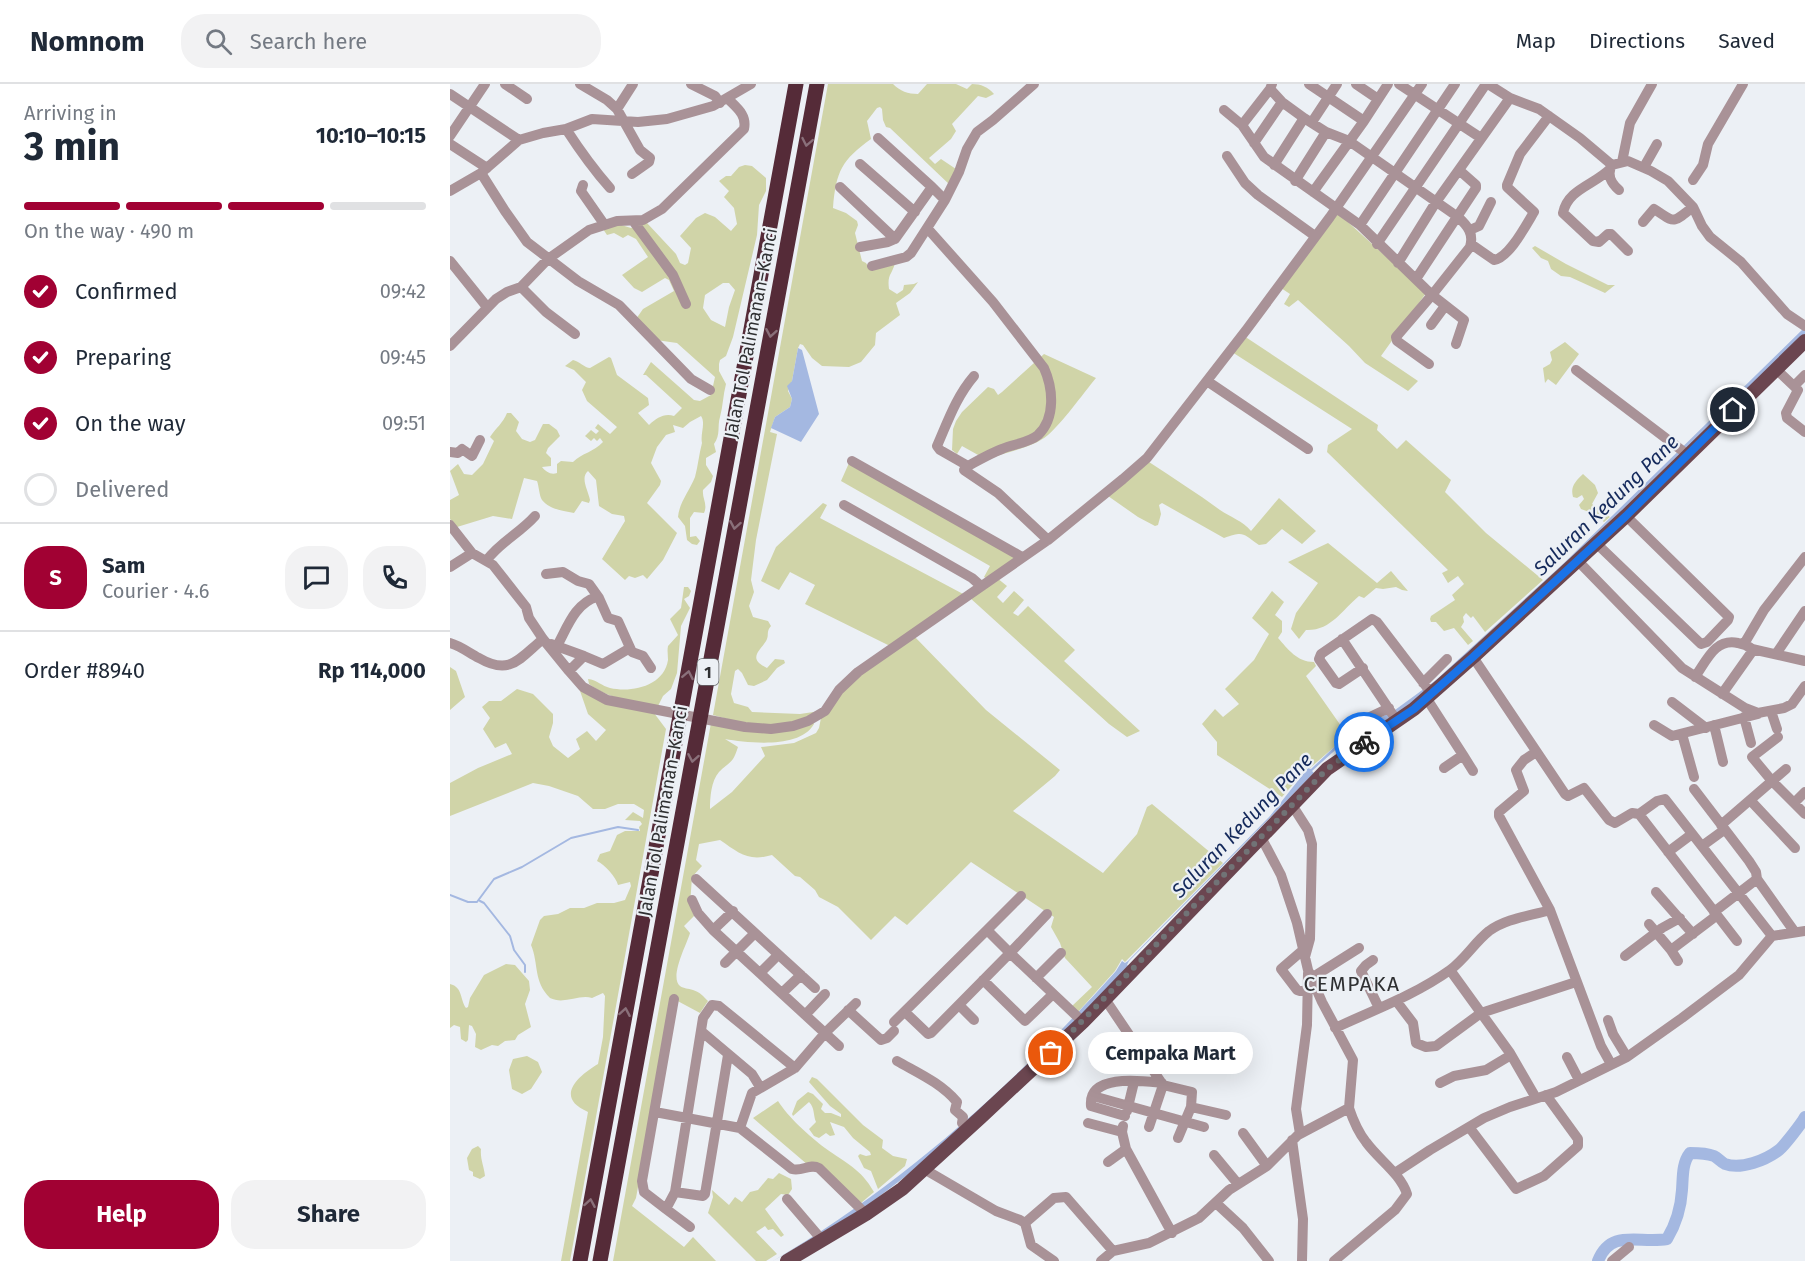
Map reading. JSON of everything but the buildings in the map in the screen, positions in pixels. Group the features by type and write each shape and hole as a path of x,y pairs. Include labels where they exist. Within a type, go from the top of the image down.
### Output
{"highway":[{"name":"Jalan Tol Palimanan–Kanci","path":"580,1261 796,84"},
{"name":"Jalan Tol Palimanan–Kanci","path":"600,1261 817,84"},
{"path":"755,298 776,302"}],"main road":[{"path":"797,1259 820,1236 862,1209 902,1189 924,1169 1079,1019 1105,999 1327,769 1393,714 1473,657 1626,516 1684,452 1805,341"}],"street":[{"path":"450,136 485,84"},
{"path":"505,84 527,99"},
{"path":"620,115 633,84"},
{"path":"450,346 487,308 507,292 521,287 548,258 589,230 617,220 634,222 649,218 662,209 729,141 744,129 743,115 691,84"},
{"path":"450,191 484,170 519,140 566,129 592,119 620,115 638,122 668,119 720,100 751,84"},
{"path":"1309,84 1364,121"},
{"path":"1274,165 1338,84"},
{"path":"1356,84 1378,99"},
{"path":"1313,192 1388,84"},
{"path":"1399,84 1481,138"},
{"path":"450,525 472,553 487,560 506,580 526,607 529,618 544,640 583,687 597,696 727,723 771,729 793,726 818,716 825,711 839,690 858,672 1048,540 1141,464 1207,381 1336,209 1422,84"},
{"path":"1360,225 1455,84"},
{"path":"1377,244 1487,84 1510,98 1539,109 1615,166"},
{"path":"1619,190 1611,181 1615,166 1630,123 1652,84"},
{"path":"1693,180 1702,165 1708,144 1743,84"},
{"path":"582,85 607,100 620,115 640,150 650,158 649,162 632,174"},
{"path":"872,266 908,256 945,201 967,149 977,132 993,120 1029,85"},
{"path":"1242,124 1271,86 1282,102 1326,132 1349,141 1458,217 1470,230 1471,244 1396,337 1397,341 1429,364"},
{"path":"450,94 519,140"},
{"path":"1398,262 1436,202 1510,98"},
{"path":"1254,143 1282,102"},
{"path":"1224,110 1242,124 1264,157 1360,225 1432,295 1464,320 1456,344"},
{"path":"1471,244 1494,260 1500,259 1514,243 1534,212 1521,202 1507,187 1507,184 1523,149 1549,116"},
{"path":"566,129 578,149 610,188"},
{"path":"1295,181 1326,132"},
{"path":"878,138 945,201"},
{"path":"450,144 484,170 519,232 548,258 586,286 619,305 691,379 710,390"},
{"path":"1644,167 1657,144"},
{"path":"1227,156 1245,183 1258,195 1316,236"},
{"path":"1628,251 1611,234 1599,243 1593,242 1563,213 1566,203 1576,192 1601,178 1615,166 1628,161 1644,167 1668,182 1693,207 1710,237 1741,262 1779,306 1804,326"},
{"path":"860,164 915,212"},
{"path":"1416,279 1476,187 1459,170"},
{"path":"583,184 581,191 604,224"},
{"path":"840,187 895,239"},
{"path":"861,247 895,239 932,187"},
{"path":"1470,230 1479,226 1491,202"},
{"path":"1643,222 1654,209 1671,220 1693,207"},
{"path":"634,222 673,275 686,304"},
{"path":"928,228 993,302 1044,368 1051,389 1051,407 1040,434 1000,449 968,466 965,471 998,493 1048,540"},
{"path":"450,261 487,308"},
{"path":"521,287 546,312 574,334"},
{"path":"1431,325 1445,306"},
{"path":"1776,369 1798,390 1786,413 1787,417 1805,432"},
{"path":"1576,370 1684,452"},
{"path":"1794,386 1805,375"},
{"path":"968,466 937,446 954,405 974,376"},
{"path":"1207,381 1308,449"},
{"path":"450,452 458,453 462,449 472,456 480,440"},
{"path":"852,461 1022,557"},
{"path":"844,505 972,578 981,586"},
{"path":"487,560 498,547 514,537 535,516"},
{"path":"1596,543 1701,644 1707,642 1729,617 1626,516"},
{"path":"450,567 472,553"},
{"path":"1722,694 1749,656 1748,646 1764,610 1805,557"},
{"path":"1577,560 1682,668 1758,714"},
{"path":"546,574 564,572 578,581 589,584 599,598 608,618 618,621 634,654 644,656 651,668"},
{"path":"557,646 567,626 584,602 599,598"},
{"path":"1776,654 1805,611"},
{"path":"1363,668 1339,684 1319,662 1321,654 1369,620 1374,620 1428,691 1473,771"},
{"path":"1342,639 1393,714 1352,726"},
{"path":"450,642 481,660 499,667 507,667 544,640"},
{"path":"544,640 603,664 630,648"},
{"path":"1695,677 1718,645 1725,642 1805,661"},
{"path":"569,671 584,656"},
{"path":"1473,657 1564,794 1568,796 1584,788 1615,823 1632,813 1640,814 1658,801 1665,799 1772,936"},
{"path":"1428,691 1447,659"},
{"path":"1654,725 1672,736 1710,727 1792,704 1805,686"},
{"path":"1672,702 1710,727 1723,762"},
{"path":"1771,711 1777,733 1752,757 1805,814"},
{"path":"1744,717 1751,744"},
{"path":"1682,734 1694,777"},
{"path":"1536,752 1524,760 1516,770 1524,791 1499,812 1499,816 1550,910 1601,1046 1611,1064"},
{"path":"1444,768 1463,756"},
{"path":"1702,846 1786,769"},
{"path":"1395,1173 1492,1115 1541,1097 1627,1057 1739,975 1772,936 1800,931 1757,879 1756,872 1694,789"},
{"path":"1794,803 1805,792"},
{"path":"1750,800 1795,848"},
{"path":"1292,805 1308,830 1311,844 1310,939 1304,954 1281,969 1297,990 1308,990"},
{"path":"1640,814 1737,941"},
{"path":"1668,852 1692,834"},
{"path":"1261,837 1281,875 1297,923 1304,954 1322,1002 1354,1065 1348,1108 1356,1128 1365,1142 1395,1173 1404,1186 1407,1196 1395,1210 1334,1261"},
{"path":"696,879 820,991 806,1014"},
{"path":"1671,950 1757,879"},
{"path":"1656,892 1694,933"},
{"path":"740,1128 750,1097 760,1088 795,1068 852,1006 881,1040 887,1038 905,1012 1021,896"},
{"path":"692,900 698,913 713,930 839,1046"},
{"path":"1335,1028 1365,1013 1397,1002 1450,970 1498,925 1550,910"},
{"path":"713,930 733,911"},
{"path":"905,1012 928,1034 931,1033 1047,914"},
{"path":"1625,956 1652,929 1680,918"},
{"path":"1652,929 1678,961"},
{"path":"987,930 1079,1019"},
{"path":"725,963 752,936"},
{"path":"1311,974 1359,948"},
{"path":"1036,978 1061,953"},
{"path":"760,973 775,958"},
{"path":"1373,960 1361,971 1379,1008"},
{"path":"1450,970 1541,1097 1578,1139 1578,1146 1544,1176 1516,1189 1469,1127"},
{"path":"1302,1261 1303,1219 1296,1137 1296,1108 1311,974"},
{"path":"782,993 801,975"},
{"path":"983,980 1025,1021 1053,994"},
{"path":"1397,1002 1414,1025 1416,1043 1426,1047 1436,1047 1481,1013 1576,982"},
{"path":"674,999 642,1189 690,1227"},
{"path":"1105,999 1163,1084"},
{"path":"666,1209 675,1192 700,1031 703,1018 712,1005 729,1007 754,1027 795,1068"},
{"path":"958,1005 974,1020"},
{"path":"1608,1020 1613,1034 1627,1057"},
{"path":"700,1031 752,1074 760,1088"},
{"path":"675,1192 703,1196 705,1194 728,1055"},
{"path":"1440,1083 1454,1076 1486,1070 1511,1055"},
{"path":"1567,1057 1579,1080"},
{"path":"897,1060 936,1083 951,1095 957,1102 955,1110 963,1117 965,1127"},
{"path":"1125,1116 1091,1106 1093,1096 1101,1087 1122,1080 1163,1084 1192,1092 1191,1107 1178,1138"},
{"path":"1134,1082 1122,1132 1126,1149 1172,1233"},
{"path":"1149,1127 1163,1084"},
{"path":"1093,1096 1204,1126"},
{"path":"1191,1107 1226,1115"},
{"path":"1101,1261 1113,1251 1149,1244 1199,1218 1238,1184 1267,1166 1296,1137 1348,1108"},
{"path":"655,1112 740,1128 792,1169 798,1170 813,1166 819,1168 862,1209"},
{"path":"1088,1123 1122,1132"},
{"path":"1244,1133 1267,1166"},
{"path":"1108,1162 1126,1149"},
{"path":"1214,1155 1238,1184"},
{"path":"924,1169 996,1211 1008,1214 1024,1223 1031,1245 1054,1261"},
{"path":"1024,1223 1054,1198 1066,1197 1113,1251"},
{"path":"787,1199 820,1236"},
{"path":"1216,1203 1243,1228 1269,1261"},
{"path":"1612,1261 1629,1247"}],"green space":[{"path":"828,84 893,84 904,92 918,94 927,84 956,84 967,89 975,84 987,88 994,94 986,98 978,96 952,124 956,131 951,139 929,158 935,164 941,159 956,169 951,186 890,128 886,127 880,107 867,121 871,139 853,153 839,175 833,208 857,221 855,233 862,261 869,268 895,263 889,277 889,289 897,294 903,290 904,285 918,282 910,293 896,303 900,315 876,333 875,345 861,362 849,367 822,366 812,358 803,345 800,344 798,348 788,391 792,399 790,407 775,417 770,432 777,434 756,540 751,580 754,592 749,606 753,617 768,621 771,626 767,639 757,654 757,661 767,668 775,659 784,660 785,663 777,668 767,680 754,686 748,685 738,669 735,671 731,694 734,703 748,707 752,712 800,714 820,711 793,723 753,726 713,715"},
{"path":"752,166 766,178 766,191 759,205 757,235 733,337 726,356 720,360 719,364 719,371 726,384 718,434 714,444 716,452 706,458 706,465 713,476 711,482 703,490 704,513 694,512 690,518 690,537 696,536 700,541 697,545 687,540 685,526 678,517 680,507 696,473 702,443 701,416 683,428 673,425 675,432 666,435 657,447 651,463 661,481 647,503 677,533 663,560 647,579 643,575 635,578 629,576 625,580 602,559 625,521 624,516 612,514 599,506 596,480 588,471 585,481 589,503 582,501 574,513 548,506 541,498 537,481 524,478 512,519 493,516 457,527 450,519 450,500 459,495 450,471 458,464 464,474 472,475 483,464 494,441 490,437 507,413 511,413 519,422 516,431 522,439 530,442 535,440 543,424 549,424 557,430 560,436 546,453 551,458 551,466 542,467 553,474 557,473 557,464 561,461 573,462 603,442 600,438 597,441 594,438 591,441 585,436 591,430 596,434 599,431 595,428 598,424 610,434 617,427 587,401 582,390 586,382 574,370 565,366 573,360 590,368 611,358 617,375 648,398 649,405 638,413 649,425 661,417 674,416 682,408 646,375 643,375 651,362 694,400 700,401 711,395 715,377 677,343 656,340 636,319 643,309 674,291 669,280 665,278 642,292 634,288 622,275 648,257 636,239 628,235 623,238 614,233 607,235 603,229 618,224 631,228 647,223 676,254 680,263 685,265 688,263 691,248 680,236 696,218 705,213 715,217 731,231 737,224 734,208 724,197 729,191 719,181 726,176 731,176 739,167","holes":["723,283 729,283 735,290 725,327 711,320 703,308 705,295"]},
{"path":"1338,213 1426,293 1381,356 1418,381 1408,391 1365,363 1298,300 1289,307 1284,304 1290,294 1281,288"},
{"path":"1535,246 1608,285 1615,285 1605,293 1570,277 1561,276 1551,269 1548,261 1541,258 1532,248"},
{"path":"1244,336 1378,425 1377,430 1397,449 1406,440 1451,480 1445,492 1486,533 1543,580 1485,632 1473,616 1471,618 1466,613 1461,627 1473,641 1468,645 1454,628 1444,631 1436,622 1431,622 1431,616 1455,600 1452,595 1464,584 1458,576 1448,583 1442,573 1448,570 1327,452 1328,445 1352,429 1232,352"},
{"path":"1565,342 1579,354 1556,385 1548,379 1545,383 1543,368 1552,360 1550,352"},
{"path":"1044,354 1096,378 1054,430 1034,444 987,460 962,446 957,454 952,450 953,429 962,412 988,387 994,389 998,395"},
{"path":"1149,462 1251,531 1279,498 1316,531 1302,544 1282,529 1266,544 1259,545 1243,534 1224,538 1162,503 1159,505 1161,514 1158,525 1155,526 1108,496"},
{"path":"849,463 1018,558 988,579 984,577 990,566 841,481"},
{"path":"1583,474 1595,485 1598,493 1592,504 1610,517 1604,522 1592,513 1581,509 1579,505 1584,499 1582,495 1577,498 1573,497 1573,487"},
{"path":"823,503 827,505 820,518 965,595 890,646 805,604 815,585 790,572 779,590 761,581 776,547"},
{"path":"1328,543 1377,583 1391,571 1408,591 1396,587 1376,588 1364,598 1359,596 1336,619 1322,627 1306,630 1299,639 1291,629 1296,613 1318,583 1288,562"},
{"path":"997,578 1007,586 997,597 1003,603 1014,591 1024,600 1013,613 1018,616 1028,606 1075,650 1064,661 1140,731 1127,737 1109,724 969,597"},
{"path":"684,587 688,587 691,591 684,599 690,608 681,626 677,673 671,689 663,696 658,706 613,696 589,684 588,679 610,688 637,688 654,682 660,676 668,660 668,646 678,635 670,619 681,608"},
{"path":"1272,591 1284,602 1275,615 1282,621 1282,632 1278,638 1298,657 1314,662 1316,666 1306,676 1346,733 1340,742 1310,768 1308,767 1282,797 1217,755 1217,742 1202,724 1215,709 1223,717 1239,704 1225,689 1254,660 1269,634 1252,618"},
{"path":"914,636 986,710 1060,770 1013,811 1103,873 1137,834 1147,807 1152,804 1223,863 1125,962 1122,959 1115,971 1078,1012 1072,1006 1092,987 1065,958 1051,927 1054,917 971,862 907,925 895,916 871,940 838,907 819,897 815,890 772,855 750,857 720,840 699,844 696,860 702,866 692,877 690,905 694,916 684,926 690,933 676,975 680,986 698,992 708,1001 700,1013 672,998 636,1198 632,1206 684,1247 693,1237 716,1261 613,1261 711,723 737,728 813,722 814,724 807,732 786,741 760,743 725,739 738,747 733,760 719,772 714,780 710,809 732,792 765,756 761,747 794,743 816,733 821,718 849,683"},
{"path":"450,667 456,671 465,697 450,710"},
{"path":"579,688 654,713 666,729 570,1261 561,1261 588,1112 578,1106 571,1094 576,1081 598,1064 603,1037 605,996 603,993 592,998 555,1000 550,998 541,985 531,945 540,920 544,916 558,914 570,908 584,908 597,903 614,903 625,900 631,886 630,882 618,885 610,872 597,861 600,854 610,851 617,835 625,831 640,831 639,827 642,824 640,821 625,820 633,812 643,818 644,810 634,804 618,804 605,809 593,809 578,796 533,783 450,816 450,783 512,754 506,743 495,748 483,729 490,718 482,707 489,701 501,701 517,689 533,694 553,714 549,737 553,746 568,758 580,749 576,739 587,731 596,741 606,730 588,714"},
{"path":"506,964 515,965 529,981 530,990 525,1004 531,1027 518,1035 515,1040 505,1041 498,1046 492,1045 481,1050 475,1047 476,1034 472,1026 469,1025 466,1042 461,1039 460,1027 454,1025 450,1028 450,984 459,991 466,1008 484,975"},
{"path":"527,1056 538,1062 542,1072 531,1089 522,1094 512,1089 509,1070 513,1059"},
{"path":"812,1077 817,1079 863,1125 883,1140 882,1148 893,1156 907,1159 905,1166 878,1189 871,1171 864,1168 858,1156 860,1154 871,1155 870,1152 844,1127 830,1122 835,1135 830,1136 826,1133 819,1138 814,1136 809,1129 816,1122 809,1102 793,1116 797,1101 808,1092 823,1104 821,1109 825,1113 841,1117 841,1114 830,1106 809,1082"},
{"path":"778,1101 806,1132 858,1172 874,1192 861,1203 808,1165 753,1118"},
{"path":"478,1146 481,1149 485,1176 480,1179 473,1176 473,1172 469,1170 467,1158 472,1149"},
{"path":"779,1173 791,1179 792,1189 788,1195 781,1194 765,1209 784,1235 781,1237 773,1229 768,1230 765,1226 756,1232 777,1254 766,1261 756,1261 708,1213 713,1197 712,1190 729,1205 735,1197 742,1202 750,1192 758,1190 768,1178 773,1179"}],"water":[{"path":"1805,327 1805,334 1627,509 1439,683 1387,720 1342,744 1312,771 1314,773 1129,961 1127,965 1130,967 1083,1016 910,1173 864,1208 773,1261 867,1199 912,1165 998,1092 1078,1012 1116,971 1122,961 1125,963 1128,961 1270,816 1308,768 1311,769 1347,735 1395,710 1436,680 1564,563"},
{"path":"798,348 802,350 819,414 801,442 771,428 775,417 790,407 792,399 787,386 792,381"}],"waterway":[{"path":"450,895 468,902 477,902 494,879 522,867 571,838 618,827 638,830"},
{"path":"480,901 510,936 514,950 525,965 525,972"},
{"path":"1598,1261 1610,1244 1618,1241 1667,1239 1679,1209 1684,1166 1690,1153 1711,1155 1731,1166 1753,1163 1779,1150 1805,1117"}],"way so far":[{"path":"1051,1053 1327,769 1364,742"}],"place":[{"name":"Cempaka Mart","path":"1051,1053"}],"district":[{"name":"CEMPAKA","path":"1352,984"}],"route":[{"path":"1364,742 1427,699 1626,516 1733,410"}],"water label":[{"name":"Saluran Kedung Pane","path":"1606,505"},
{"name":"Saluran Kedung Pane","path":"1242,825"}]}
